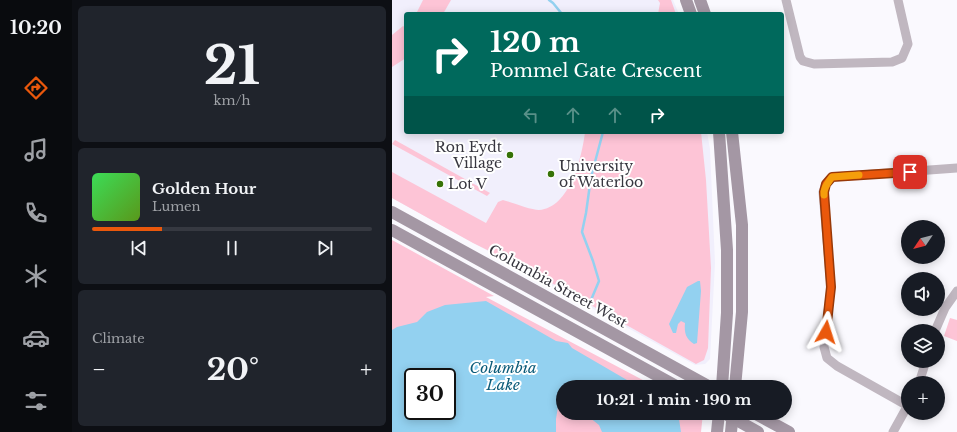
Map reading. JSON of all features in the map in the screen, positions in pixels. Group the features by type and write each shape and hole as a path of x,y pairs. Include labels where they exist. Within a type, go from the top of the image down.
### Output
{"main road":[{"path":"686,0 690,12"},
{"path":"700,0 704,12"},
{"path":"719,134 727,250 727,313 722,380"},
{"path":"732,134 742,225 742,312 736,380"},
{"name":"Columbia Street West","path":"392,212 697,380"},
{"path":"392,230 665,380"},
{"path":"717,432 718,420"},
{"path":"730,420 731,432"},
{"path":"739,420 758,432"},
{"path":"767,420 789,432"}],"street":[{"path":"786,0 800,57 803,61 814,64 892,62 902,58 908,44 898,0"},
{"path":"901,402 836,366 827,358 824,347 831,287 824,192 826,184 832,177 957,168"},
{"path":"938,324 945,308 957,291"},
{"path":"893,432 901,418"}],"shaded area":[{"name":"University of Waterloo","path":"392,0 673,0 678,12 404,12 404,134 707,134 710,149 715,263 710,359 705,364 695,365 392,198"},
{"path":"423,0 451,0 444,12 417,12"},
{"path":"658,0 671,0 675,12 658,12 660,3"},
{"path":"404,27 404,59 392,67 392,35"},
{"name":"University of Waterloo","path":"585,134 701,134 706,180 711,268 708,348 704,360 696,364 530,271 473,243 392,198 392,172 486,223 498,202 503,200 535,210 550,207 559,200 572,180 581,154"},
{"path":"395,140 490,193 487,196 392,144"},
{"name":"Columbia Lake","path":"392,240 494,296 486,297 643,380 556,380 556,420 702,420 701,432 392,432"},
{"path":"950,318 957,320 957,341 945,336"}],"water":[{"path":"700,281 701,291 697,343 694,344 686,335 685,323 681,321 678,324 676,333 673,333 669,324 687,287"},
{"name":"Columbia Lake","path":"486,301 556,341 568,343 572,348 627,380 556,380 556,432 392,432 392,330 397,327 417,322 427,312 445,305"},
{"path":"593,420 679,420 681,432 602,432 599,425"}],"waterway":[{"path":"549,0 560,12"},
{"path":"591,300 599,281 582,232 591,177 602,134"}],"slow traffic":[{"path":"824,195 826,184 832,177 859,175"}],"place":[{"name":"Ron Eydt Village","path":"510,155"},
{"name":"University of Waterloo","path":"551,174"},
{"name":"Lot V","path":"440,184"}],"route":[{"path":"826,332 831,287 824,192 826,184 832,177 910,172"}]}
